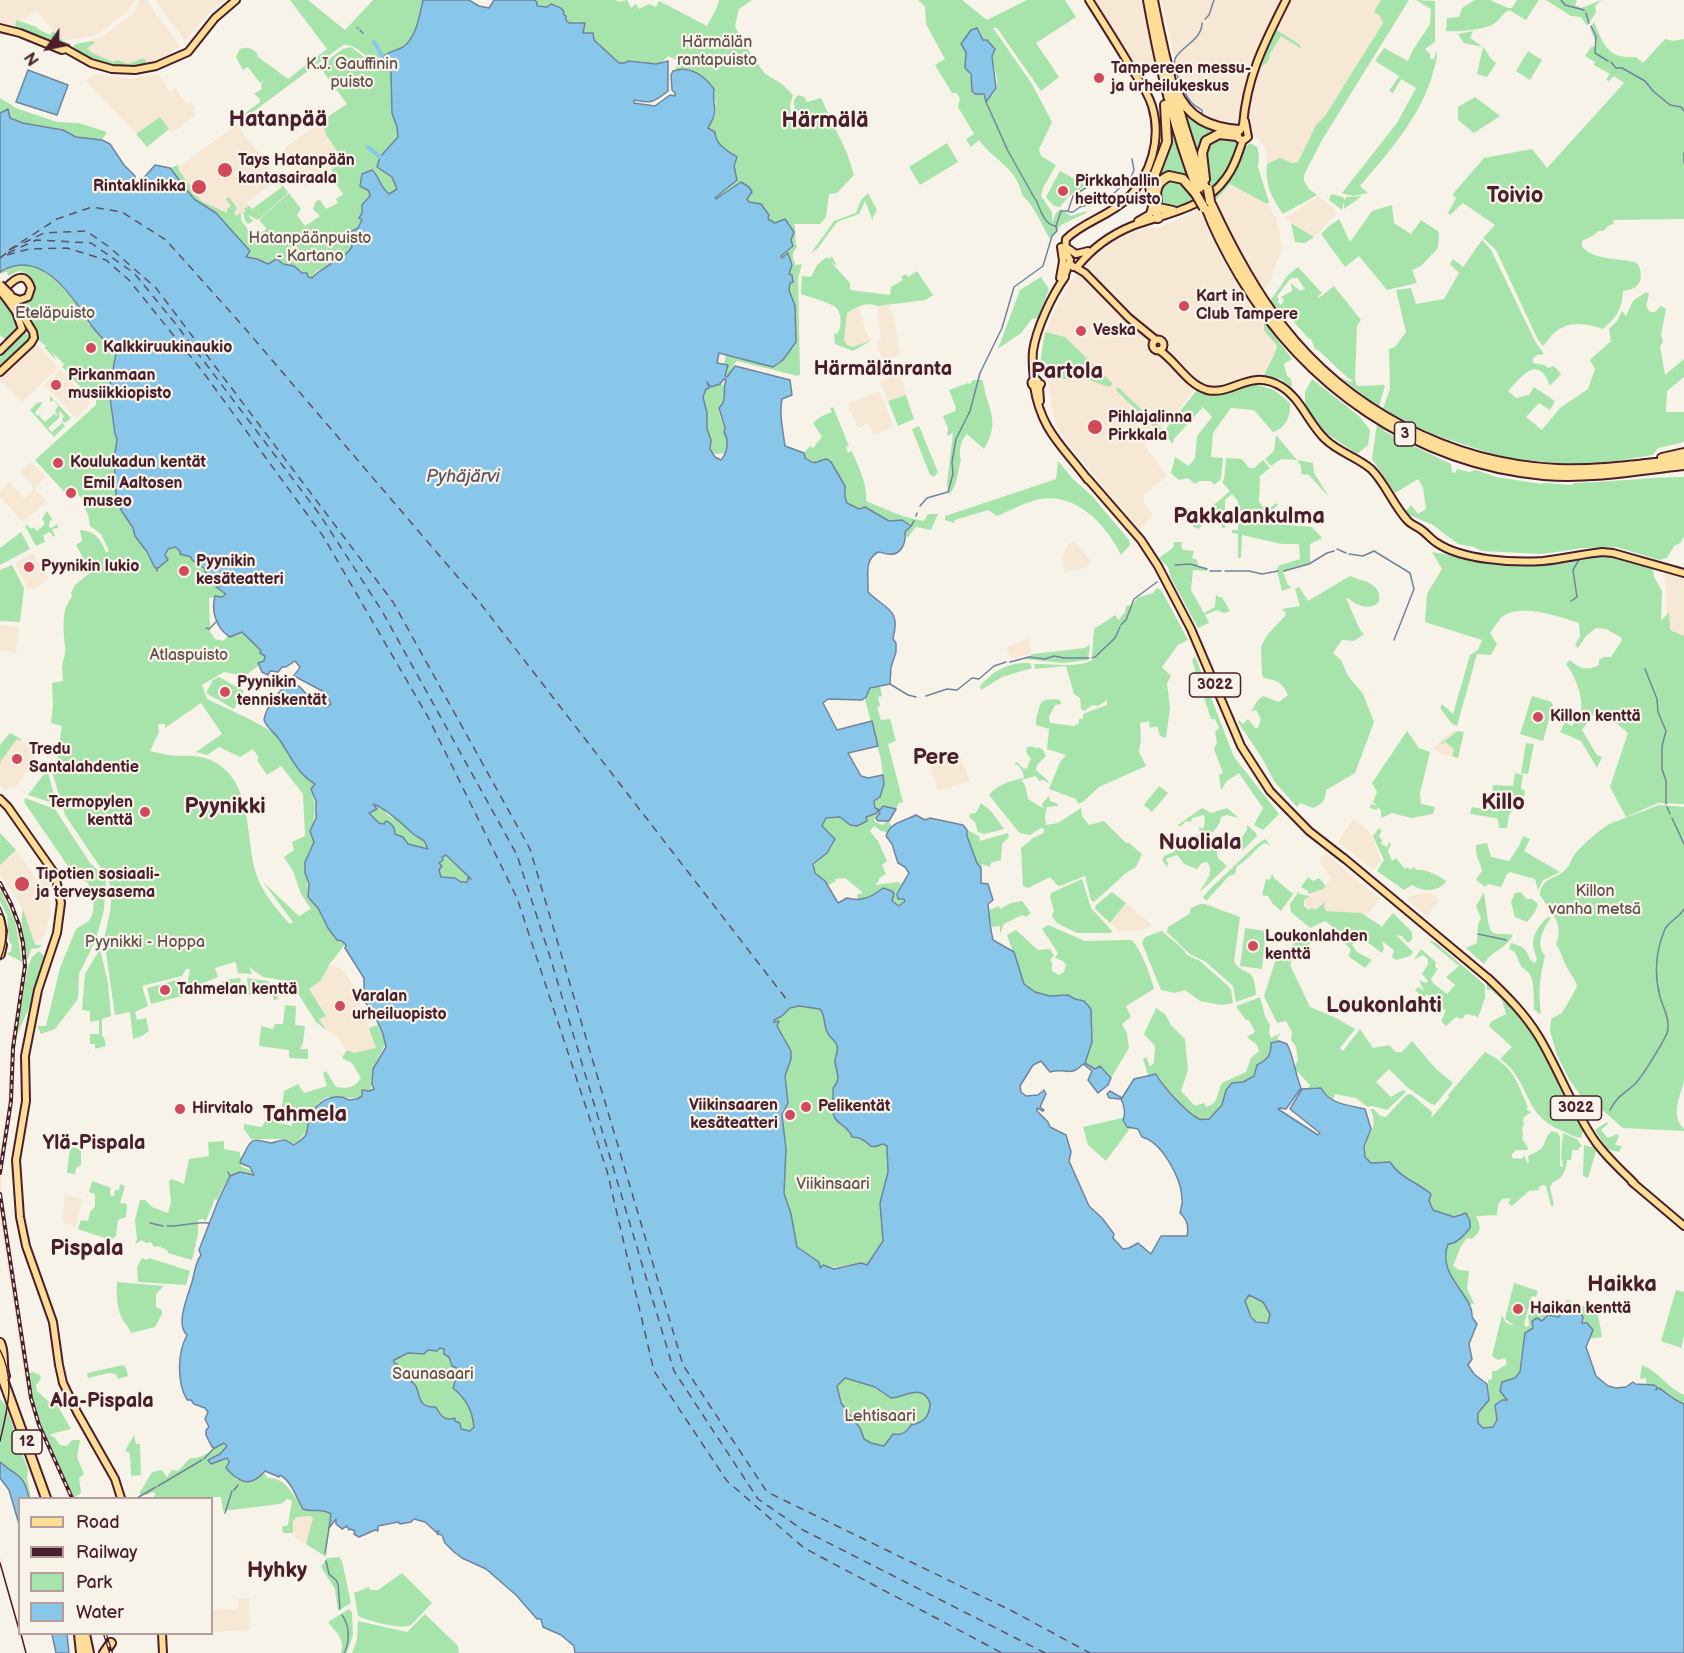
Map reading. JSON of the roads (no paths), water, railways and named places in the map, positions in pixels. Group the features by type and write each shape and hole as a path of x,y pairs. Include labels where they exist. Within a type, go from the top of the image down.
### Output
{"highway":[{"name":"3","path":"1148,0 1164,83 1177,132 1204,199 1258,298"},
{"name":"3","path":"1153,0 1165,63 1210,219 1227,252 1300,356 1337,391 1386,424 1431,447 1486,465 1536,474 1586,476 1684,467"},
{"path":"1165,63 1180,99 1191,114 1212,125 1240,134"},
{"path":"1158,213 1150,183 1164,153 1168,136 1164,83"},
{"path":"1204,199 1202,163 1204,144 1216,134 1240,134"},
{"path":"1158,213 1156,188 1167,177 1175,176 1183,179 1204,199"},
{"path":"1158,213 1173,211"},
{"name":"3","path":"1267,311 1304,352 1341,386 1387,418 1433,441 1480,457 1529,466 1576,469 1684,460"},
{"path":"1632,465 1684,453"},
{"path":"0,1343 4,1351 3,1385"},
{"name":"12","path":"0,1371 41,1497"},
{"name":"12","path":"3,1385 46,1497"},
{"path":"81,1635 82,1653"},
{"path":"81,1635 89,1653"},
{"path":"104,1653 111,1643"}],"main road":[{"path":"186,48 214,13 230,0"},
{"path":"0,28 30,36 63,55 120,70 135,70 151,66 186,48 214,18 236,0"},
{"path":"1089,0 1148,96 1154,112 1156,133 1151,163 1135,190 1117,208 1066,239 1065,246 1085,273 1154,341 1154,348 1160,349 1203,388 1214,391 1244,381 1257,380 1282,387 1294,398 1328,442 1356,458 1373,472 1398,510 1411,523 1447,549 1472,556 1526,561 1602,552 1613,553 1684,573"},
{"path":"1173,211 1208,197 1229,174 1237,157 1246,95 1255,64 1286,0"},
{"path":"1138,220 1204,199"},
{"path":"1054,296 1075,262 1088,250 1112,232 1150,214 1158,213"},
{"path":"1075,262 1110,237 1158,213"},
{"path":"1057,442 1040,401 1039,387 1035,382 1034,346 1062,270 1062,239 1069,232 1080,229"},
{"path":"1065,246 1076,254 1088,250"},
{"path":"0,284 18,314 22,329 0,351"},
{"path":"0,372 34,339 33,332 5,295"},
{"path":"1040,330 1036,357 1035,394 1044,423 1057,442"},
{"name":"3022","path":"1057,442 1139,541 1166,582 1199,647 1241,746 1267,785 1290,813 1326,846 1365,875 1381,891 1489,979 1515,1005 1529,1022 1553,1063 1592,1137 1634,1183 1684,1226"},
{"path":"0,791 8,807 55,874 61,903 57,933 38,990 25,1056 26,1101 17,1154 20,1217 26,1246 53,1322 58,1365 63,1383 121,1497"},
{"path":"0,799 8,807"},
{"path":"0,918 3,931 1,950"},
{"path":"162,1635 163,1653"}],"water":[{"name":"Pyhäjärvi","path":"423,0 469,0 479,6 489,8 494,0 534,0 537,6 547,7 551,4 563,10 569,23 585,23 583,33 593,33 594,40 619,63 629,61 656,64 668,61 668,91 652,101 634,100 634,103 655,106 670,95 675,96 672,90 673,71 685,69 696,73 714,89 715,111 708,128 715,132 722,147 737,157 734,166 737,180 715,198 741,182 752,192 747,199 749,202 761,204 769,215 768,219 775,223 785,219 794,232 791,240 793,246 781,256 782,258 788,253 792,265 789,274 792,275 793,282 790,283 789,290 795,306 796,342 783,360 773,367 719,353 717,363 728,365 725,376 727,377 735,366 790,380 792,395 782,399 781,405 785,446 804,453 805,458 812,462 827,459 831,462 845,486 847,503 859,509 865,507 889,521 902,520 911,526 905,532 904,544 900,551 893,554 878,552 870,560 868,569 868,592 890,611 895,621 893,639 896,643 896,652 891,667 890,684 870,688 862,700 828,699 823,703 837,730 872,721 878,746 848,753 861,776 868,778 883,775 884,784 880,797 874,801 875,808 878,809 877,813 866,817 867,821 857,826 850,825 840,817 826,818 822,826 835,839 827,853 813,864 815,873 825,881 838,903 847,898 866,898 883,888 892,891 894,894 892,901 899,906 905,901 898,899 897,894 909,873 898,863 892,844 886,836 888,831 898,822 916,815 925,820 930,818 963,825 981,868 981,883 988,884 993,900 988,904 993,940 1014,952 1024,984 1035,992 1050,996 1068,995 1084,1001 1091,1009 1092,1042 1085,1063 1095,1069 1100,1066 1111,1078 1108,1085 1098,1093 1088,1080 1092,1071 1083,1064 1071,1071 1050,1072 1041,1061 1033,1065 1020,1086 1021,1092 1026,1096 1038,1095 1044,1090 1046,1094 1040,1107 1044,1110 1037,1108 1037,1111 1050,1127 1066,1135 1071,1152 1069,1161 1089,1206 1102,1218 1114,1234 1113,1238 1123,1249 1138,1243 1151,1254 1161,1236 1187,1236 1188,1226 1180,1213 1181,1190 1169,1162 1157,1146 1142,1137 1138,1129 1127,1127 1123,1120 1122,1101 1109,1098 1107,1094 1110,1091 1122,1098 1134,1079 1156,1074 1169,1092 1188,1111 1199,1119 1209,1119 1222,1105 1226,1090 1232,1083 1243,1082 1254,1076 1257,1065 1269,1054 1271,1043 1279,1041 1287,1044 1301,1088 1286,1109 1278,1109 1318,1135 1320,1133 1290,1109 1302,1089 1321,1088 1329,1098 1335,1101 1365,1109 1371,1129 1364,1147 1365,1157 1371,1163 1390,1162 1404,1176 1431,1194 1429,1201 1433,1210 1454,1217 1466,1213 1470,1221 1470,1228 1466,1233 1457,1241 1448,1244 1446,1255 1451,1275 1467,1301 1477,1324 1469,1344 1472,1359 1468,1365 1474,1374 1487,1384 1489,1400 1478,1413 1478,1423 1483,1428 1493,1427 1497,1420 1495,1405 1502,1400 1507,1400 1500,1391 1502,1382 1515,1378 1520,1372 1525,1333 1533,1328 1532,1321 1537,1318 1542,1321 1548,1315 1558,1317 1565,1311 1580,1313 1583,1317 1582,1323 1587,1323 1593,1330 1586,1347 1596,1376 1608,1386 1626,1387 1633,1382 1654,1385 1657,1387 1656,1390 1659,1388 1684,1404 1684,1653 575,1653 574,1646 561,1635 543,1627 541,1619 537,1619 516,1595 486,1569 454,1552 445,1543 442,1535 437,1534 439,1531 436,1532 425,1522 414,1519 411,1522 378,1526 378,1531 375,1530 359,1537 347,1526 342,1529 336,1524 336,1519 329,1528 331,1514 327,1512 303,1509 291,1486 280,1475 279,1477 265,1471 255,1480 245,1482 226,1468 229,1462 227,1458 211,1464 208,1460 220,1454 227,1446 224,1443 215,1448 212,1447 206,1435 209,1427 205,1419 208,1412 191,1400 187,1400 181,1385 180,1359 187,1335 182,1318 196,1264 201,1255 199,1250 218,1201 230,1176 240,1172 254,1175 250,1167 240,1163 251,1142 256,1140 271,1143 286,1140 294,1145 305,1136 310,1116 321,1102 332,1097 357,1099 362,1096 362,1090 374,1089 373,1069 386,1047 373,1012 364,1001 364,978 345,948 346,945 337,940 318,908 308,897 309,884 305,873 305,862 314,842 310,831 316,818 316,801 311,789 315,784 299,769 264,720 270,705 300,667 295,661 282,667 278,672 270,671 268,675 262,672 258,663 264,661 265,656 260,653 261,651 242,632 230,637 218,624 214,613 215,596 222,597 226,594 216,587 220,586 220,583 207,575 204,568 191,557 180,554 175,547 168,549 165,555 168,560 155,568 135,536 116,497 114,461 117,439 109,390 116,354 71,296 51,276 27,265 14,266 0,272 0,113 8,109 10,118 23,123 63,130 76,137 102,140 110,144 124,165 135,176 136,182 141,181 155,165 170,168 194,199 216,213 250,251 246,257 268,264 277,259 283,264 294,266 302,273 307,273 308,277 312,278 346,254 352,246 348,233 358,228 362,220 359,218 362,205 370,196 369,191 360,186 362,174 372,170 389,194 397,189 392,177 377,167 380,157 398,137 392,113 389,63 382,57 403,47 411,38 417,26","holes":["726,380 724,398 719,408 727,442 721,460 715,457 710,449 711,440 707,429 707,413 703,397 706,389 709,388 707,382 711,387","296,677 326,693 331,704 326,707 309,697 300,687 291,682","373,804 383,809 424,841 428,849 408,844 403,837 395,834 390,823 386,821 384,824 379,823 369,813 377,809","446,855 471,879 468,878 467,882 461,882 455,878 441,877 439,870 442,866 439,863 443,860 442,857","799,1006 820,1009 827,1032 838,1048 835,1062 838,1078 833,1088 832,1107 835,1118 852,1137 860,1138 872,1146 883,1144 887,1146 888,1172 880,1203 883,1241 867,1265 861,1263 834,1269 823,1265 820,1268 819,1262 797,1247 791,1214 784,1193 786,1149 782,1115 788,1103 785,1076 791,1059 791,1051 777,1026 779,1021 774,1022 790,1008","1249,1295 1263,1302 1270,1314 1268,1323 1256,1322 1251,1317 1245,1301","444,1349 444,1354 449,1357 452,1366 457,1368 453,1388 465,1400 472,1415 474,1427 470,1431 461,1429 460,1423 455,1421 455,1418 446,1418 436,1407 422,1403 415,1385 394,1363 394,1360 408,1353 424,1354 428,1350","845,1378 875,1387 891,1398 918,1392 927,1397 930,1403 929,1412 925,1418 911,1425 904,1433 893,1434 884,1446 864,1439 860,1428 841,1403 837,1386"]},
{"path":"977,28 983,40 987,40 995,49 992,56 996,88 986,102 984,94 975,94 972,91 971,74 965,68 966,52 961,44 971,30"},
{"path":"28,70 68,85 57,115 16,102"},
{"path":"883,806 896,809 889,821 878,821 876,818 880,813 878,809 880,810"},
{"path":"0,1462 22,1479 27,1490 29,1497 18,1497 18,1521 9,1490 0,1478"},
{"path":"52,1635 67,1635 69,1653 56,1653"}],"waterway":[{"path":"1205,19 1209,15 1214,0"},
{"path":"1561,0 1565,5 1584,10"},
{"path":"1586,13 1589,23"},
{"path":"1202,23 1199,33 1176,57 1175,66 1182,86 1191,102 1202,110 1202,115"},
{"path":"1591,26 1596,36 1595,53 1608,61"},
{"path":"360,30 363,33"},
{"path":"374,42 382,56"},
{"path":"1611,62 1616,68 1622,68 1645,81 1670,105 1681,107 1684,111"},
{"path":"986,102 1008,151 1035,199"},
{"path":"368,147 380,157"},
{"path":"1684,153 1684,163"},
{"path":"1097,193 1109,198 1131,177 1134,170 1132,159"},
{"path":"920,506 927,498 948,492 953,474 952,462 956,439 970,411 980,373 1002,328 1014,287 1043,266 1052,236 1057,231 1056,226 1061,211 1068,211 1073,196 1087,187"},
{"path":"1069,212 1087,205 1091,195"},
{"path":"1036,200 1045,219 1055,226"},
{"path":"911,526 914,521"},
{"path":"1337,549 1346,553"},
{"path":"1284,571 1309,564 1334,551"},
{"path":"1349,554 1363,556 1374,551 1410,573 1414,589 1394,640"},
{"path":"1571,601 1577,597 1573,570 1580,558"},
{"path":"1175,565 1190,564 1207,569"},
{"path":"1210,571 1221,571"},
{"path":"1225,571 1249,571 1262,574 1278,571"},
{"path":"1121,625 1126,620 1134,599 1157,582"},
{"path":"206,628 209,629 217,621"},
{"path":"1092,658 1115,638 1120,627"},
{"path":"1010,662 1029,657 1089,658"},
{"path":"926,696 947,689 957,690 972,678 979,679 994,666 1006,662"},
{"path":"1645,669 1666,731 1662,746 1666,804"},
{"path":"890,684 916,697"},
{"path":"1667,807 1670,814"},
{"path":"1672,818 1684,844"},
{"path":"1610,1110 1618,1098 1638,1080 1667,1033 1667,1019 1657,980 1658,954 1665,929 1684,909"},
{"path":"1478,934 1506,940"},
{"path":"228,1172 230,1176"},
{"path":"150,1223 163,1226"},
{"path":"167,1226 209,1223"},
{"path":"204,1459 214,1448"},
{"path":"158,1486 202,1460"},
{"path":"234,1490 238,1485"},
{"path":"139,1497 156,1487"},
{"path":"225,1513 232,1491"},
{"path":"325,1553 329,1528"},
{"path":"326,1561 329,1574 338,1584 340,1609"},
{"path":"342,1615 347,1624 348,1634 344,1653"}],"tram line":[{"path":"0,907 6,933 0,960"},
{"path":"0,1350 5,1361 9,1384 0,1441"},
{"path":"0,1563 18,1626"},
{"path":"21,1635 26,1653"}],"railway":[{"path":"0,883 19,925 25,966 13,1048 11,1101 0,1173"},
{"path":"0,1194 31,1398 39,1425 72,1497"},
{"path":"105,1635 111,1653"}],"place":[{"name":"Tampereen messu- ja urheilukeskus","path":"1099,78"},
{"name":"Tays Hatanpään kantasairaala","path":"225,170"},
{"name":"Rintaklinikka","path":"199,187"},
{"name":"Pirkkahallin heittopuisto","path":"1063,191"},
{"name":"Kart in Club Tampere","path":"1184,306"},
{"name":"Veska","path":"1081,331"},
{"name":"Kalkkiruukinaukio","path":"91,348"},
{"name":"Pirkanmaan musiikkiopisto","path":"56,385"},
{"name":"Pihlajalinna Pirkkala","path":"1095,427"},
{"name":"Koulukadun kentät","path":"58,463"},
{"name":"Emil Aaltosen museo","path":"71,493"},
{"name":"Pyynikin lukio","path":"29,567"},
{"name":"Pyynikin kesäteatteri","path":"184,571"},
{"name":"Pyynikin tenniskentät","path":"225,692"},
{"name":"Killon kenttä","path":"1538,717"},
{"name":"Tredu Santalahdentie","path":"17,759"},
{"name":"Termopylen kenttä","path":"145,812"},
{"name":"Tipotien sosiaali- ja terveysasema","path":"22,884"},
{"name":"Loukonlahden kenttä","path":"1253,946"},
{"name":"Tahmelan kenttä","path":"165,990"},
{"name":"Varalan urheiluopisto","path":"340,1006"},
{"name":"Pelikentät","path":"806,1107"},
{"name":"Hirvitalo","path":"180,1109"},
{"name":"Viikinsaaren kesäteatteri","path":"790,1115"},
{"name":"Haikan kenttä","path":"1518,1309"}],"district":[{"name":"Hatanpää","path":"278,120"},
{"name":"Härmälä","path":"825,121"},
{"name":"Toivio","path":"1515,196"},
{"name":"Härmälänranta","path":"883,370"},
{"name":"Partola","path":"1067,372"},
{"name":"Pakkalankulma","path":"1249,517"},
{"name":"Pere","path":"936,758"},
{"name":"Killo","path":"1503,803"},
{"name":"Pyynikki","path":"225,807"},
{"name":"Nuoliala","path":"1200,843"},
{"name":"Loukonlahti","path":"1384,1006"},
{"name":"Tahmela","path":"305,1115"},
{"name":"Ylä-Pispala","path":"94,1144"},
{"name":"Pispala","path":"87,1249"},
{"name":"Haikka","path":"1622,1285"},
{"name":"Ala-Pispala","path":"102,1402"},
{"name":"Hyhky","path":"277,1571"}],"park label":[{"name":"Härmälän rantapuisto","path":"717,52"},
{"name":"K.J. Gauffinin puisto","path":"352,74"},
{"name":"Hatanpäänpuisto - Kartano","path":"310,248"},
{"name":"Eteläpuisto","path":"55,314"},
{"name":"Atlaspuisto","path":"189,656"},
{"name":"Killon vanha metsä","path":"1595,901"},
{"name":"Pyynikki - Hoppa","path":"145,943"},
{"name":"Viikinsaari","path":"833,1185"},
{"name":"Saunasaari","path":"433,1375"},
{"name":"Lehtisaari","path":"880,1417"}]}
